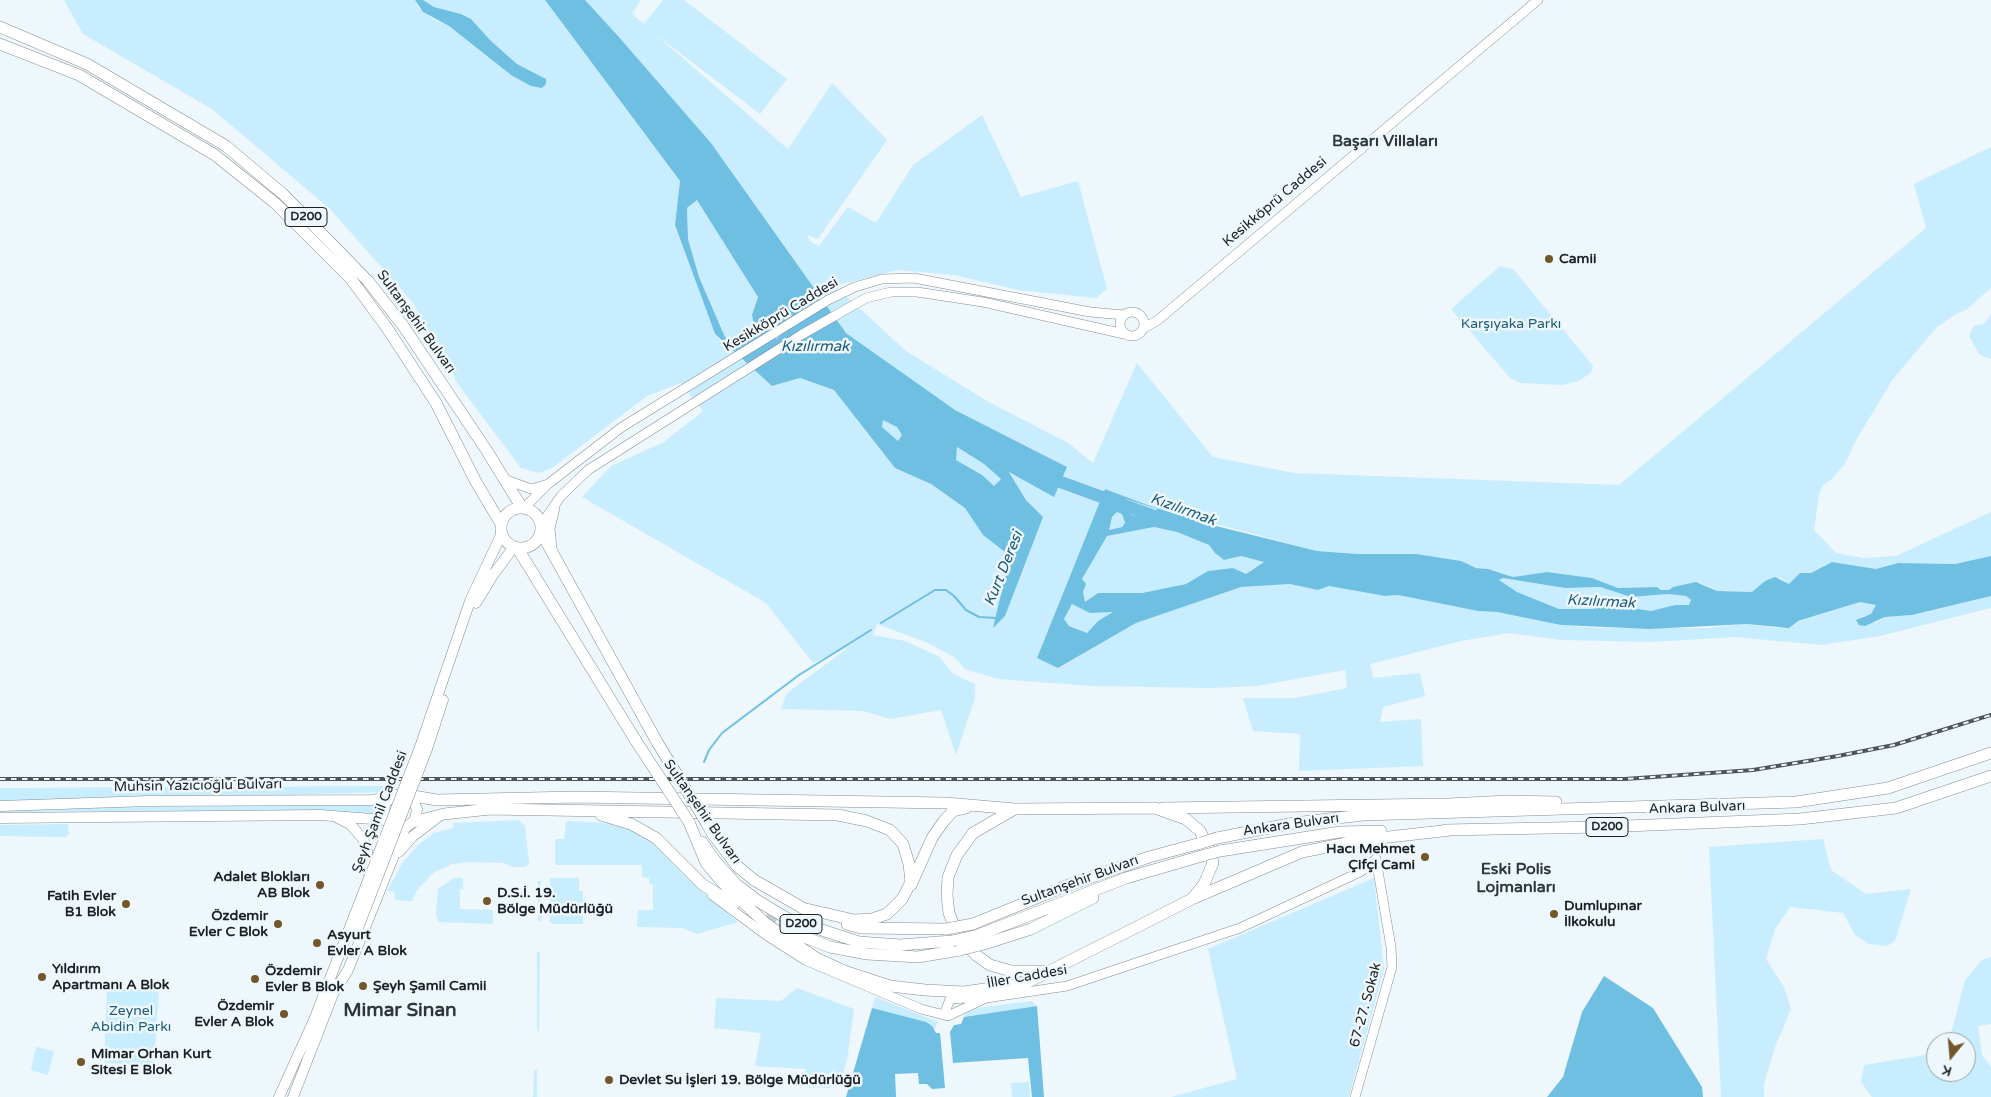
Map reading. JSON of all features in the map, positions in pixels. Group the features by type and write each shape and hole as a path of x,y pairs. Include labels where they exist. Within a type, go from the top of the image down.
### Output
{"highway":[{"name":"Sultanşehir Bulvarı","path":"0,26 87,64 226,146 283,194 368,280 404,327 523,508 535,514 552,549 657,742 712,833 737,866 754,880 814,914 861,928 946,928 973,924 1066,886 1149,857 1217,838"},
{"name":"Sultanşehir Bulvarı","path":"0,44 79,75 215,155 275,203 351,279 387,328 436,403 501,529 505,542 516,548 636,741 716,862 736,884 788,919 860,942 900,945 981,940 1030,929 1053,916 1155,870 1220,851"},
{"path":"501,529 508,512 523,508"},
{"path":"516,548 533,545 541,528"},
{"name":"Ankara Bulvarı","path":"1217,838 1294,823 1363,815 1796,802 1888,788 1991,753"},
{"name":"Ankara Bulvarı","path":"1220,851 1340,832 1601,827 1800,819 1896,808 1991,776"},
{"name":"Muhsin Yazıcıoğlu Bulvarı","path":"401,795 437,800 576,797 975,805"},
{"name":"Ankara Bulvarı","path":"975,805 1015,809 1155,808 1449,804 1508,801 1618,807"},
{"path":"802,908 838,918 854,920 872,919 887,914 915,879 932,838 943,822 953,811 975,805"},
{"path":"1155,808 1186,820 1200,831 1209,849 1213,863 1204,884 1192,899"},
{"path":"409,825 444,814 490,809 838,815 867,821 890,830 903,844 910,864 910,882 904,895"},
{"path":"1015,809 973,833 957,855 948,877 947,896 949,913 957,934 976,955 990,965 1011,971 1049,970"},
{"path":"577,810 631,824 656,838 702,884 734,904"},
{"path":"689,822 706,863 740,900 789,940 816,958 844,971 890,986 964,992 1026,983 1192,899 1302,852 1362,840 1451,830"},
{"path":"794,933 830,947 867,954 918,957 960,950 981,940"}],"main road":[{"name":"Şeyh Şamil Caddesi","path":"424,748 470,601 501,529"},
{"name":"Şeyh Şamil Caddesi","path":"293,1097 331,989 424,748 475,604 492,574 516,548"},
{"name":"Muhsin Yazıcıoğlu Bulvarı","path":"0,806 149,802 371,800 401,795"},
{"path":"401,795 414,801 417,809 390,866 348,970 331,989 330,967 386,821 384,806 390,798 401,795"},
{"path":"390,866 413,836 444,814"},
{"path":"0,818 320,815 386,821 396,828 409,825"},
{"path":"320,815 343,820 355,828 365,845 367,872"},
{"name":"Şeyh Şamil Caddesi","path":"279,1097 331,989"}],"street":[{"name":"Kesikköprü Caddesi","path":"1144,328 1168,311 1538,0"},
{"name":"Kesikköprü Caddesi","path":"523,508 548,484 622,427 828,300 855,287 882,279 914,278 1090,312 1124,315"},
{"name":"Kesikköprü Caddesi","path":"541,528 560,498 588,470 681,410 866,298 891,292 916,292 983,302 1124,334"},
{"path":"1130,312 1138,313 1143,319 1144,328 1135,336 1124,334 1119,326 1124,315 1130,312"},
{"path":"504,479 531,489 548,484"},
{"path":"552,549 550,522 560,498"},
{"path":"656,838 666,852 696,883 730,910 805,960 921,1009 944,1015 947,1003 954,997 986,998"},
{"name":"İller Caddesi","path":"944,1015 952,1015 986,998 1067,986 1240,928 1360,872 1376,859"},
{"name":"67-27. Sokak","path":"1355,1097 1392,967 1391,947 1376,859"}],"green space":[{"path":"64,0 415,0 419,8 433,19 449,26 511,75 545,79 517,64 491,41 471,19 461,14 434,7 423,0 545,0 680,181 675,225 715,335 772,386 800,378 834,390 895,468 931,484 965,508 983,535 1010,556 994,627 1043,517 1026,500 1009,471 1067,467 955,410 846,333 711,143 585,0 641,0 632,14 644,24 663,0 684,0 787,79 760,114 655,34 788,149 832,83 887,140 818,239 807,235 810,241 819,246 848,207 876,223 913,165 982,115 1021,197 1078,181 1107,289 1096,298 1018,290 954,275 897,270 835,286 906,351 987,401 1068,443 1093,463 1137,363 1213,457 1294,473 1619,485 1926,228 1914,184 1991,147 1991,288 1966,310 1956,314 1937,327 1893,379 1856,440 1846,462 1832,479 1823,485 1819,495 1814,530 1836,553 1863,558 1896,556 1991,512 1991,556 1955,564 1898,563 1876,569 1832,562 1789,584 1780,578 1765,581 1752,592 1717,591 1701,583 1673,587 1669,590 1661,590 1657,587 1618,588 1592,578 1547,572 1513,577 1488,569 1476,568 1461,561 1317,551 1152,507 1162,512 1162,521 1143,518 1132,515 1122,507 1126,499 1149,506 1105,489 1037,658 1059,668 1136,623 1188,604 1241,587 1290,584 1318,590 1329,586 1385,596 1398,595 1561,625 1597,628 1706,628 1747,624 1777,628 1860,602 1877,605 1871,615 1860,617 1876,623 1885,617 1912,615 1991,596 1991,608 1880,636 1821,645 1735,637 1652,642 1562,640 1508,633 1461,641 1370,664 1373,678 1420,673 1425,696 1383,707 1380,722 1421,719 1423,766 1299,771 1300,734 1253,731 1243,698 1295,698 1347,688 1345,670 1257,686 1211,688 1092,686 998,679 965,669 954,657 928,643 877,624 873,635 905,641 940,657 953,674 975,684 975,698 956,755 941,710 890,719 863,711 781,709 787,693 849,647 813,663 766,603 582,497 611,466 664,442 703,411 681,383 647,396 552,468 539,473 521,468 460,387 413,303 330,209 212,109 83,34"},
{"path":"698,199 758,297 752,315 757,334 738,346 725,337 699,277 688,239 687,208"},
{"name":"Karşıyaka Parkı","path":"1500,266 1514,270 1593,366 1591,373 1578,381 1563,385 1521,383 1510,378 1451,309"},
{"path":"1991,314 1991,359 1980,355 1969,336 1974,326 1985,323"},
{"path":"771,317 784,333 776,339 765,326 766,319"},
{"path":"883,419 897,427 902,435 898,441 882,427"},
{"path":"957,447 984,464 1001,479 994,487 982,475 955,460"},
{"path":"1117,512 1122,514 1125,523 1122,527 1108,530 1112,517"},
{"path":"1154,527 1177,532 1209,545 1224,560 1241,556 1264,562 1246,574 1233,568 1208,571 1186,584 1142,593 1098,593 1085,602 1081,579 1107,536"},
{"path":"1503,578 1565,588 1600,587 1631,597 1668,594 1686,596 1691,600 1689,605 1675,605 1651,611 1612,605 1592,609 1559,609 1517,592 1498,580"},
{"path":"1072,604 1090,613 1115,611 1098,621 1087,633 1069,626 1064,619"},
{"path":"392,786 390,792 0,802 0,788"},
{"path":"379,805 376,817 206,811 0,812 0,808"},
{"path":"518,820 525,826 529,864 525,867 512,867 504,863 470,862 452,864 433,873 417,890 412,901 395,900 394,892 387,891 403,862 417,846 434,833 453,828 453,823"},
{"path":"566,821 622,824 652,842 689,880 738,922 697,934 682,928 637,927 638,910 653,910 653,885 649,884 649,878 642,877 642,865 555,865 555,839 564,839"},
{"path":"68,824 69,834 65,837 0,836 0,825"},
{"path":"1823,839 1831,870 1866,894 1911,889 1895,941 1887,946 1869,944 1855,935 1843,913 1790,907 1775,929 1766,959 1784,987 1791,1009 1775,1047 1764,1084 1764,1097 1721,1097 1709,847"},
{"path":"454,878 463,878 463,889 460,889 460,909 493,910 493,924 439,922 436,916 438,889"},
{"path":"550,878 579,878 579,891 583,891 583,924 553,924 550,922"},
{"path":"1374,878 1384,969 1349,1097 1171,1097 1237,1079 1208,949"},
{"path":"538,881 541,881 541,921 538,921"},
{"path":"537,952 540,952 539,1031 537,1031"},
{"path":"1991,957 1991,1024 1978,1026 1982,1055 1991,1067 1991,1097 1872,1097 1861,1082 1864,1065 1926,1055 1926,1082 1976,1082 1976,1032 1952,1032 1965,980 1982,960"},
{"name":"Zeynel Abidin Parkı","path":"107,988 159,991 154,1065 104,1063"},
{"path":"797,988 854,1009 847,1060 840,1083 829,1088 806,1087 805,1069 755,1066 761,1033 714,1028 716,998 781,1001"},
{"path":"875,997 938,1022 934,1031 932,1026 872,1008"},
{"path":"1031,1001 1037,1006 964,1017 967,1012 979,1008"},
{"path":"36,1047 54,1051 48,1075 31,1070"},
{"path":"534,1070 537,1070 537,1097 533,1097"},
{"path":"1029,1082 1030,1097 1012,1097 1011,1083"}],"shaded area":[{"path":"415,0 423,0 434,7 461,14 471,19 491,41 517,64 546,79 546,84 542,88 531,86 511,75 449,26 423,12"},
{"name":"Kızılırmak","path":"545,0 585,0 618,36 711,143 846,333 955,410 1067,467 1054,497 1009,472 1026,500 1043,517 1005,616 993,628 1010,556 983,535 965,508 931,484 895,468 834,390 800,378 772,386 715,334 675,225 680,181","holes":["697,200 758,297 752,315 756,335 738,346 725,337 699,277 688,239 687,208","771,317 784,332 776,339 765,326 766,319","883,420 897,427 902,435 898,441 882,427","957,447 984,464 1001,479 994,486 982,475 956,460"]},
{"name":"Kızılırmak","path":"1105,489 1150,506 1212,525 1317,551 1358,554 1416,554 1461,561 1476,568 1488,569 1513,577 1547,572 1592,578 1618,588 1657,587 1661,590 1669,590 1673,587 1696,582 1717,591 1752,592 1765,581 1775,577 1789,584 1800,573 1811,573 1832,562 1876,569 1898,563 1955,564 1991,556 1991,596 1912,615 1885,617 1865,626 1859,625 1856,620 1871,614 1876,605 1860,602 1798,621 1789,628 1747,624 1650,629 1561,625 1398,595 1385,596 1329,586 1318,590 1290,584 1241,587 1136,623 1058,668 1037,658","holes":["1126,499 1157,509 1155,512 1162,512 1162,521 1132,515 1122,507","1117,512 1122,514 1125,523 1122,527 1109,530 1112,517","1154,527 1177,532 1209,545 1224,560 1241,556 1264,562 1246,574 1233,568 1208,571 1186,584 1142,593 1098,593 1085,602 1083,592 1086,584 1082,579 1107,536","1503,578 1565,588 1600,587 1631,597 1668,594 1686,596 1691,600 1689,605 1675,605 1651,611 1612,605 1592,609 1559,609 1517,592 1499,580","1072,604 1090,613 1113,612 1098,621 1087,633 1069,626 1064,619"]},
{"path":"1604,976 1653,1008 1702,1087 1703,1097 1547,1097 1563,1077 1582,1012"},
{"path":"1037,1006 1044,1097 1032,1097 1028,1058 953,1063 950,1032 954,1025 961,1024 964,1017"},
{"path":"872,1008 926,1022 932,1026 936,1033 940,1033 945,1088 932,1089 927,1084 919,1084 918,1073 895,1074 896,1097 846,1097"}],"waterway":[{"name":"Kızılırmak","path":"1044,476 1176,524"},
{"name":"Kurt Deresi","path":"881,623 935,590 946,590 966,610 979,617 996,618"},
{"name":"Kurt Deresi","path":"704,762 709,750 722,733 799,675 871,630"}],"tunnel":[{"path":"765,919 794,933"}],"railway":[{"path":"0,779 1625,779 1753,770 1838,756 1894,745 1991,715"}],"place":[{"name":"Camii","path":"1549,259"},
{"name":"Hacı Mehmet Çifçi Cami","path":"1425,857"},
{"name":"Adalet Blokları AB Blok","path":"320,885"},
{"name":"D.S.İ. 19. Bölge Müdürlüğü","path":"487,901"},
{"name":"Fatih Evler B1 Blok","path":"126,904"},
{"name":"Dumlupınar İlkokulu","path":"1554,914"},
{"name":"Özdemir Evler C Blok","path":"278,924"},
{"name":"Asyurt Evler A Blok","path":"317,943"},
{"name":"Yıldırım Apartmanı A Blok","path":"42,977"},
{"name":"Özdemir Evler B Blok","path":"255,979"},
{"name":"Şeyh Şamil Camii","path":"363,986"},
{"name":"Özdemir Evler A Blok","path":"284,1014"},
{"name":"Mimar Orhan Kurt Sitesi E Blok","path":"81,1062"},
{"name":"Devlet Su İşleri 19. Bölge Müdürlüğü","path":"609,1080"}],"district":[{"name":"Başarı Villaları","path":"1385,142"},
{"name":"Eski Polis Lojmanları","path":"1516,879"},
{"name":"Mimar Sinan","path":"400,1011"}]}
